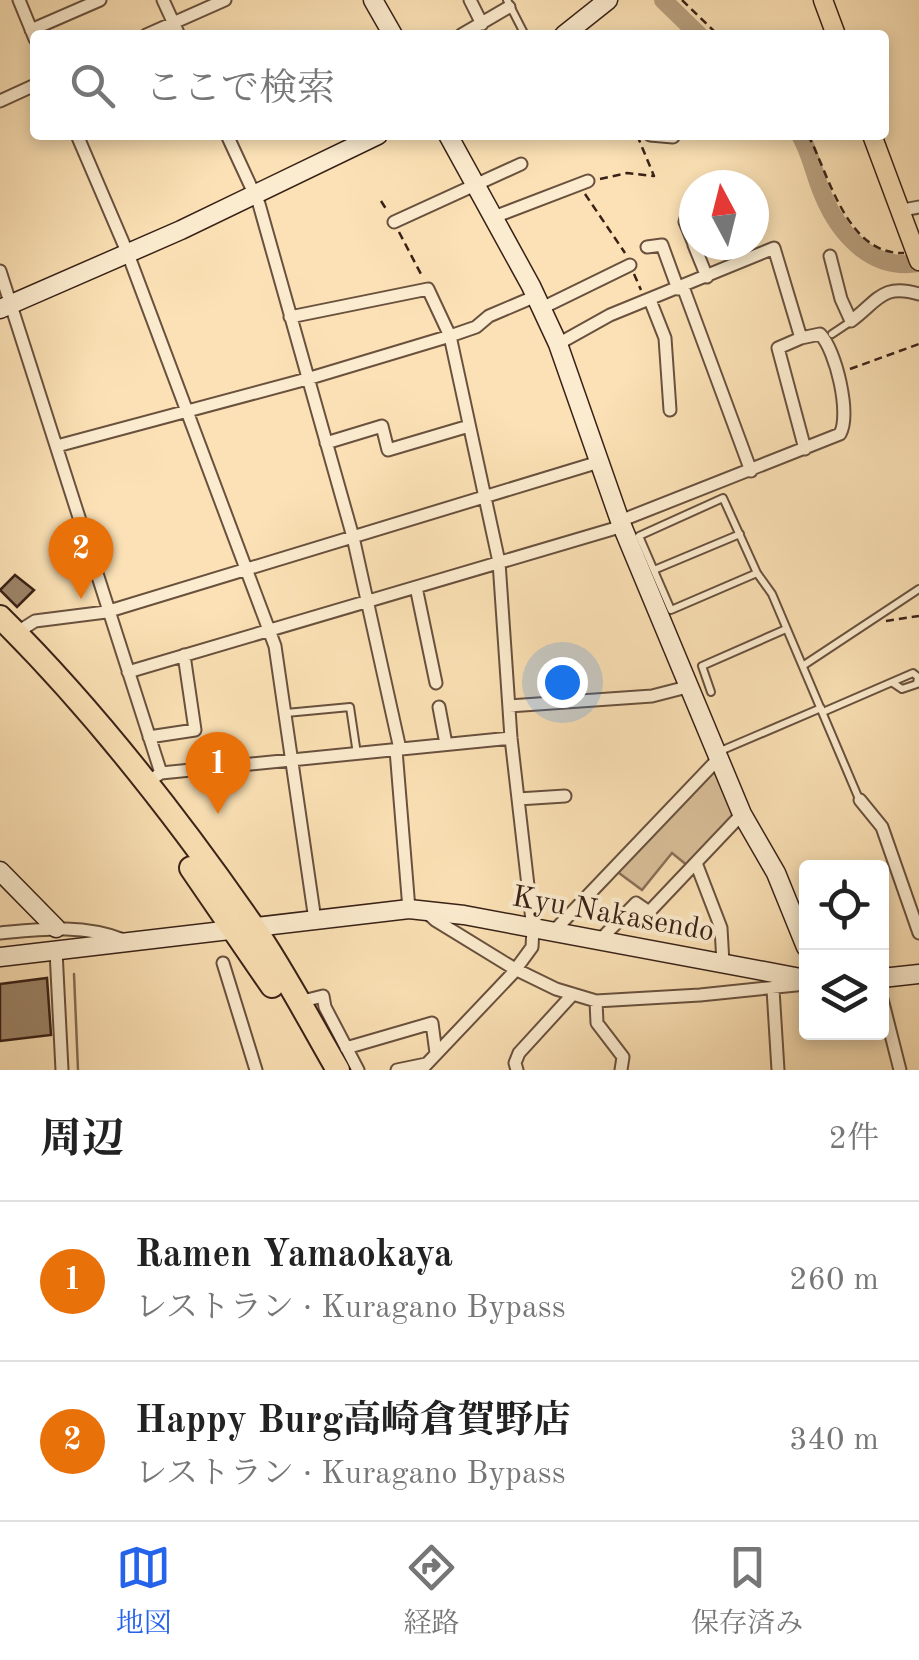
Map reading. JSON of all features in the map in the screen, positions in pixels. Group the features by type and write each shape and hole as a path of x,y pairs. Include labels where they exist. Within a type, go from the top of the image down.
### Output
{"highway":[{"path":"5,629 154,778 323,1070"},
{"path":"5,629 136,790 342,1059"}],"main road":[{"path":"823,0 834,30"},
{"path":"874,140 917,255"}],"street":[{"path":"18,0 31,30"},
{"path":"43,30 100,0"},
{"path":"163,0 176,29 225,0"},
{"path":"374,0 390,30"},
{"path":"470,0 482,24"},
{"path":"570,30 608,0"},
{"path":"471,30 508,4"},
{"path":"0,100 30,87"},
{"path":"0,957 316,920 270,630 128,254 79,140"},
{"path":"228,140 254,194 369,601 398,749 416,910 516,969 596,1001 773,989 799,983"},
{"path":"5,306 128,254 367,140"},
{"path":"451,140 558,344 622,523 693,675 718,755 742,814 776,872 799,930"},
{"path":"394,222 520,164"},
{"path":"494,218 583,183"},
{"path":"898,211 919,207"},
{"path":"647,247 662,245 750,472"},
{"path":"558,344 610,315 774,248 801,338"},
{"path":"830,256 851,321 889,291 898,288 919,294"},
{"path":"700,260 707,276"},
{"path":"57,446 308,379 450,336 476,327 488,316 539,302 630,264"},
{"path":"0,271 5,306 57,446 149,737 154,778 512,738"},
{"path":"290,317 428,288 450,336 499,562 532,947 424,1067 398,1070"},
{"path":"648,301 665,338 670,410"},
{"path":"128,672 622,523 750,472 805,449 840,434 844,426 841,385 828,342 820,334 778,348 805,449"},
{"path":"326,443 382,426 388,450 470,426"},
{"path":"5,629 110,610 599,462"},
{"path":"416,587 436,683"},
{"path":"149,737 195,730 184,655"},
{"path":"509,706 652,696 693,675"},
{"path":"440,708 446,744"},
{"path":"553,932 718,755"},
{"path":"518,799 565,796"},
{"path":"860,800 882,827 919,932"},
{"path":"600,940 636,904 649,912 742,814"},
{"path":"696,863 721,928 724,963"},
{"path":"0,870 56,928"},
{"name":"Kyu Nakasendo","path":"316,920 416,910 600,940 799,979"},
{"path":"0,932 99,930 128,942"},
{"path":"56,951 62,1070"},
{"path":"223,964 256,1070"},
{"path":"889,977 919,974"},
{"path":"773,989 778,1070"},
{"path":"514,1068 519,1053 574,994"},
{"path":"596,1001 598,1023 623,1057 621,1070"},
{"path":"342,1059 432,1024 436,1053"},
{"path":"889,1027 900,1070"},
{"path":"342,1059 358,1070"}],"lane":[{"path":"508,4 522,30"},
{"path":"832,334 851,321"},
{"path":"757,574 671,610 648,572 639,536 723,498 757,574 772,594 860,800"},
{"path":"648,572 740,534"},
{"path":"804,665 919,589"},
{"path":"712,692 693,675 786,629"},
{"path":"718,755 913,673 919,677"},
{"path":"286,713 350,707 358,754"},
{"path":"206,777 226,776 234,767"}],"path":[{"path":"682,0 713,30"},
{"path":"639,140 654,176 627,173 583,183 621,243 648,301"},
{"path":"810,140 836,200 864,236 886,252 917,255"},
{"path":"381,200 428,288"},
{"path":"849,369 919,344"},
{"path":"868,622 876,625 919,616"}],"shaded area":[{"path":"714,767 737,813 688,866 672,853 642,890 615,870"}],"building":[{"path":"15,575 34,590 17,607 0,590"},
{"path":"47,978 51,1035 0,1041 0,984"}],"waterway":[{"path":"663,0 694,30"},
{"path":"802,140 830,210 849,237 887,262 919,263"},
{"path":"74,974 78,1070"}],"place":[{"name":"Happy Burg高崎倉賀野店","path":"81,599"},
{"name":"Ramen Yamaokaya","path":"218,814"}]}
